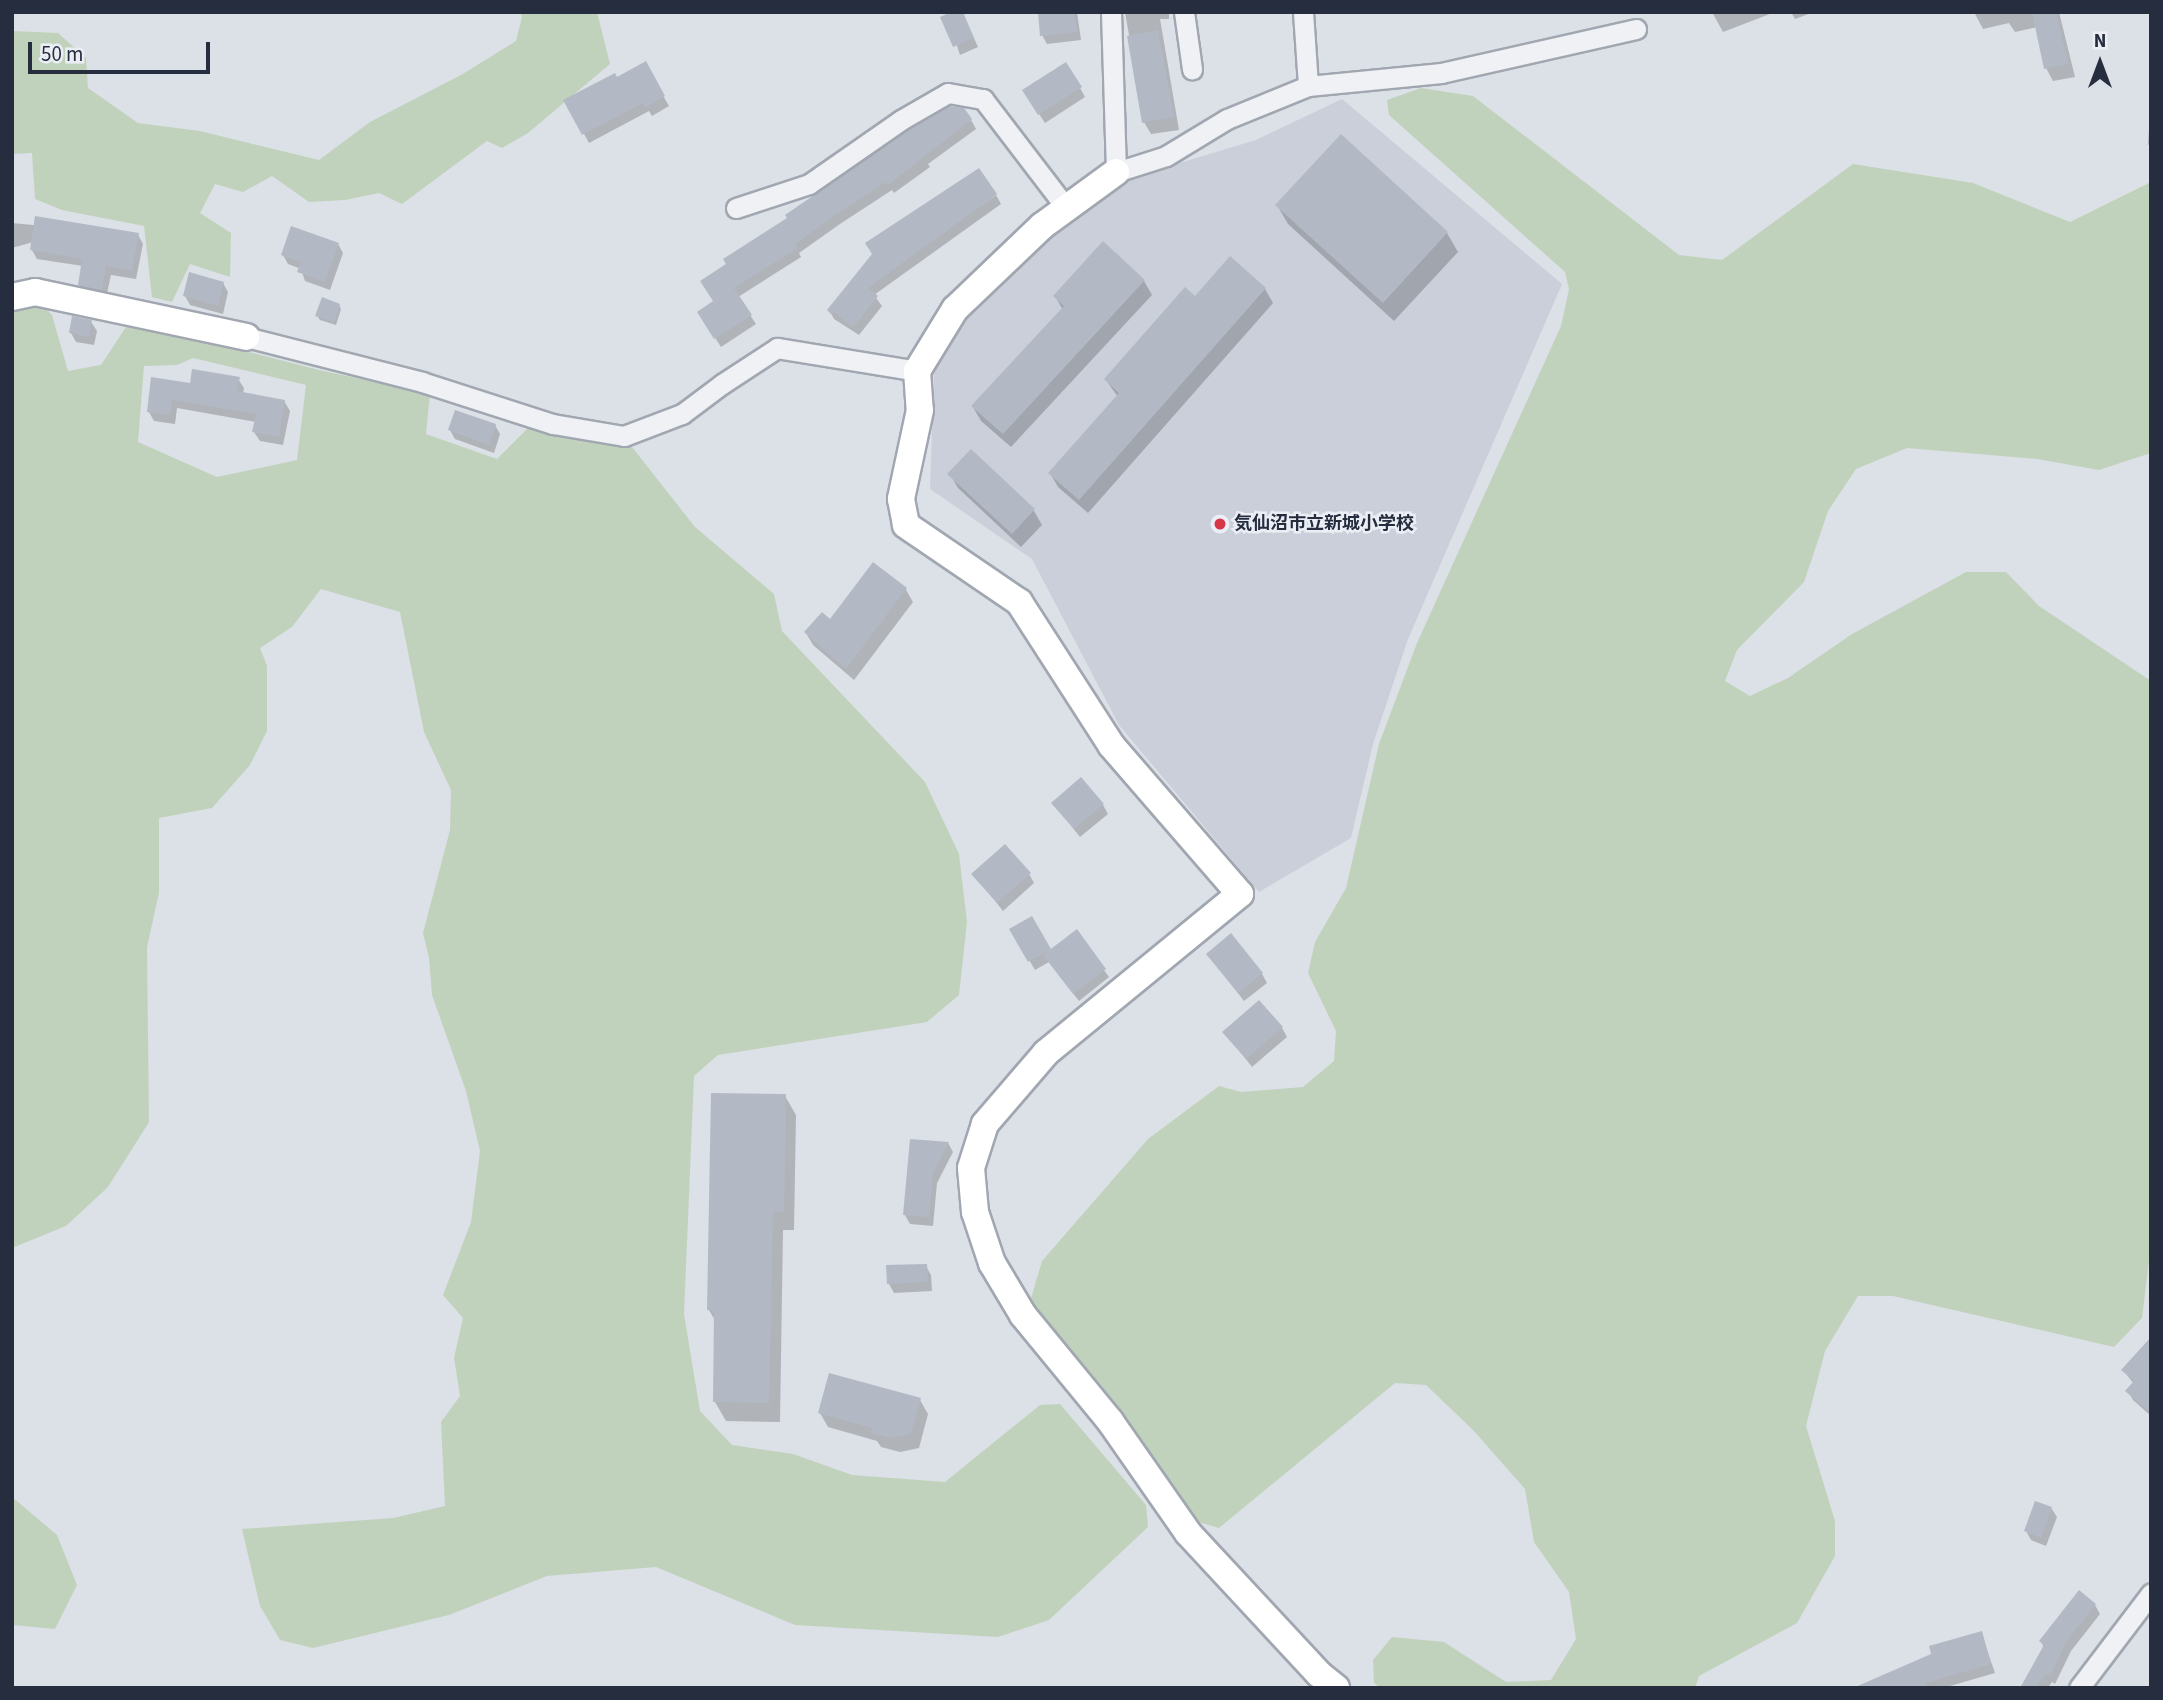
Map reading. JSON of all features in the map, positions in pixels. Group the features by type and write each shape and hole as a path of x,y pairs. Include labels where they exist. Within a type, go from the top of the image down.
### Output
{"street":[{"path":"1111,12 1116,172"},
{"path":"1184,12 1192,69"},
{"path":"1303,12 1308,86"},
{"path":"1336,1688 1319,1674 1188,1533 1110,1421 1023,1315 992,1263 975,1212 971,1168 985,1124 1046,1053 1240,894 1111,745 1019,602 906,525 901,499 920,410 917,371 955,309 1042,226 1116,172 1166,156 1227,119 1308,86 1441,73 1636,29"},
{"path":"736,208 810,184 901,120 948,93 983,99 1067,209"},
{"path":"12,297 35,292 246,337 422,382 553,424 624,436 682,414 777,348 917,371"},
{"path":"2079,1688 2151,1593"}],"shaded area":[{"name":"気仙沼市立新城小学校","path":"1342,99 1562,284 1408,639 1373,744 1351,838 1259,892 1119,725 1032,559 930,489 934,372 956,324 1038,240 1133,177 1256,140"}],"green space":[{"path":"520,12 597,12 610,64 528,133 502,148 487,141 402,204 379,193 345,200 309,202 272,176 243,192 215,184 200,213 231,233 230,277 190,264 172,302 152,297 144,226 62,210 35,199 32,153 12,154 12,31 58,33 86,58 88,88 138,123 200,131 319,160 370,122 461,75 516,41 522,17"},
{"path":"1421,88 1473,96 1679,255 1722,260 1853,164 1973,183 2070,222 2151,182 2151,453 2099,470 2037,459 1907,448 1856,469 1828,511 1804,582 1737,650 1725,681 1750,696 1788,678 1852,634 1966,572 2006,572 2039,606 2151,681 2151,1244 2142,1318 2114,1347 1893,1296 1858,1296 1825,1351 1806,1426 1835,1521 1835,1556 1797,1623 1699,1676 1695,1688 1381,1688 1374,1683 1373,1660 1392,1637 1444,1642 1506,1682 1551,1680 1576,1639 1569,1592 1534,1542 1525,1489 1473,1430 1426,1385 1395,1383 1219,1528 1195,1521 1030,1302 1042,1261 1148,1139 1219,1086 1241,1092 1303,1087 1334,1061 1336,1031 1308,973 1315,942 1346,888 1379,744 1417,643 1561,326 1569,289 1565,272 1389,115 1387,100"},
{"path":"12,282 18,282 52,315 68,371 101,365 126,327 190,337 319,370 430,394 426,434 497,459 529,427 632,447 695,527 774,594 782,631 925,782 959,854 967,922 959,995 927,1022 718,1055 694,1076 684,1314 700,1411 732,1445 793,1454 852,1475 945,1482 1040,1405 1060,1404 1146,1505 1148,1527 1049,1620 998,1637 795,1625 656,1567 547,1576 449,1615 313,1648 280,1640 260,1606 242,1529 393,1518 445,1506 441,1422 460,1396 454,1358 463,1318 443,1295 471,1222 480,1151 466,1091 432,995 429,958 423,933 450,830 451,790 424,732 400,612 321,589 292,627 260,648 267,666 267,731 250,765 212,808 159,818 159,893 147,947 149,1122 108,1187 66,1226 12,1248","holes":["193,358 306,385 297,460 217,477 138,442 144,366 177,365"]},
{"path":"12,1497 57,1535 77,1585 55,1629 12,1625"}],"building":[{"path":"951,12 963,12 974,38 953,47 940,17"},
{"path":"1038,12 1074,12 1077,32 1040,36"},
{"path":"2032,12 2056,12 2068,64 2044,69"},
{"path":"1158,30 1174,117 1142,123 1127,36"},
{"path":"646,61 665,96 645,108 643,103 582,135 563,100 615,73 617,77"},
{"path":"1066,62 1082,87 1038,115 1022,90"},
{"path":"950,106 964,108 972,119 888,185 886,182 835,215 795,244 798,248 734,288 752,315 714,339 697,312 713,301 700,281 726,264 723,259 787,218 785,215 907,131"},
{"path":"1341,134 1448,232 1383,303 1275,205"},
{"path":"979,168 997,194 868,288 878,296 853,327 834,312 831,314 827,310 872,254 865,243"},
{"path":"35,216 139,233 132,271 106,266 102,290 78,285 82,259 30,250"},
{"path":"291,226 339,243 325,282 297,272 301,262 281,255"},
{"path":"1103,241 1145,280 1003,434 971,406 1064,306 1053,296"},
{"path":"1230,256 1266,288 1079,500 1048,473 1119,393 1104,379 1185,287 1195,296"},
{"path":"189,272 224,282 218,306 183,296"},
{"path":"322,297 340,304 334,322 315,316"},
{"path":"72,316 92,320 89,337 69,333"},
{"path":"192,369 240,377 237,391 285,400 279,437 252,432 256,414 172,400 170,415 147,412 151,377 190,383"},
{"path":"455,410 496,424 489,445 448,430"},
{"path":"971,449 1035,509 1012,534 947,474"},
{"path":"873,562 907,588 846,669 804,632 822,612 830,619"},
{"path":"1081,777 1104,804 1074,829 1051,803"},
{"path":"1005,844 1031,873 997,903 971,874"},
{"path":"1032,916 1051,949 1028,962 1009,929"},
{"path":"1077,929 1106,969 1073,994 1043,955"},
{"path":"1231,933 1263,973 1238,993 1206,954"},
{"path":"1259,1000 1283,1027 1246,1059 1222,1032"},
{"path":"711,1093 786,1094 784,1212 773,1211 769,1403 713,1402 714,1311 707,1310"},
{"path":"910,1139 949,1142 933,1173 929,1217 903,1215"},
{"path":"927,1264 928,1282 887,1284 886,1265"},
{"path":"2151,1337 2151,1413 2125,1391 2134,1381 2121,1370"},
{"path":"829,1373 921,1398 911,1434 891,1438 871,1433 872,1428 818,1413"},
{"path":"2035,1501 2052,1507 2041,1538 2024,1531"},
{"path":"2079,1590 2096,1604 2066,1642 2050,1676 2046,1674 2036,1688 2020,1688 2044,1645 2039,1641"},
{"path":"1982,1631 1991,1664 1926,1683 1928,1688 1853,1688 1931,1654 1929,1646"}],"place":[{"name":"気仙沼市立新城小学校","path":"1220,524"}]}
